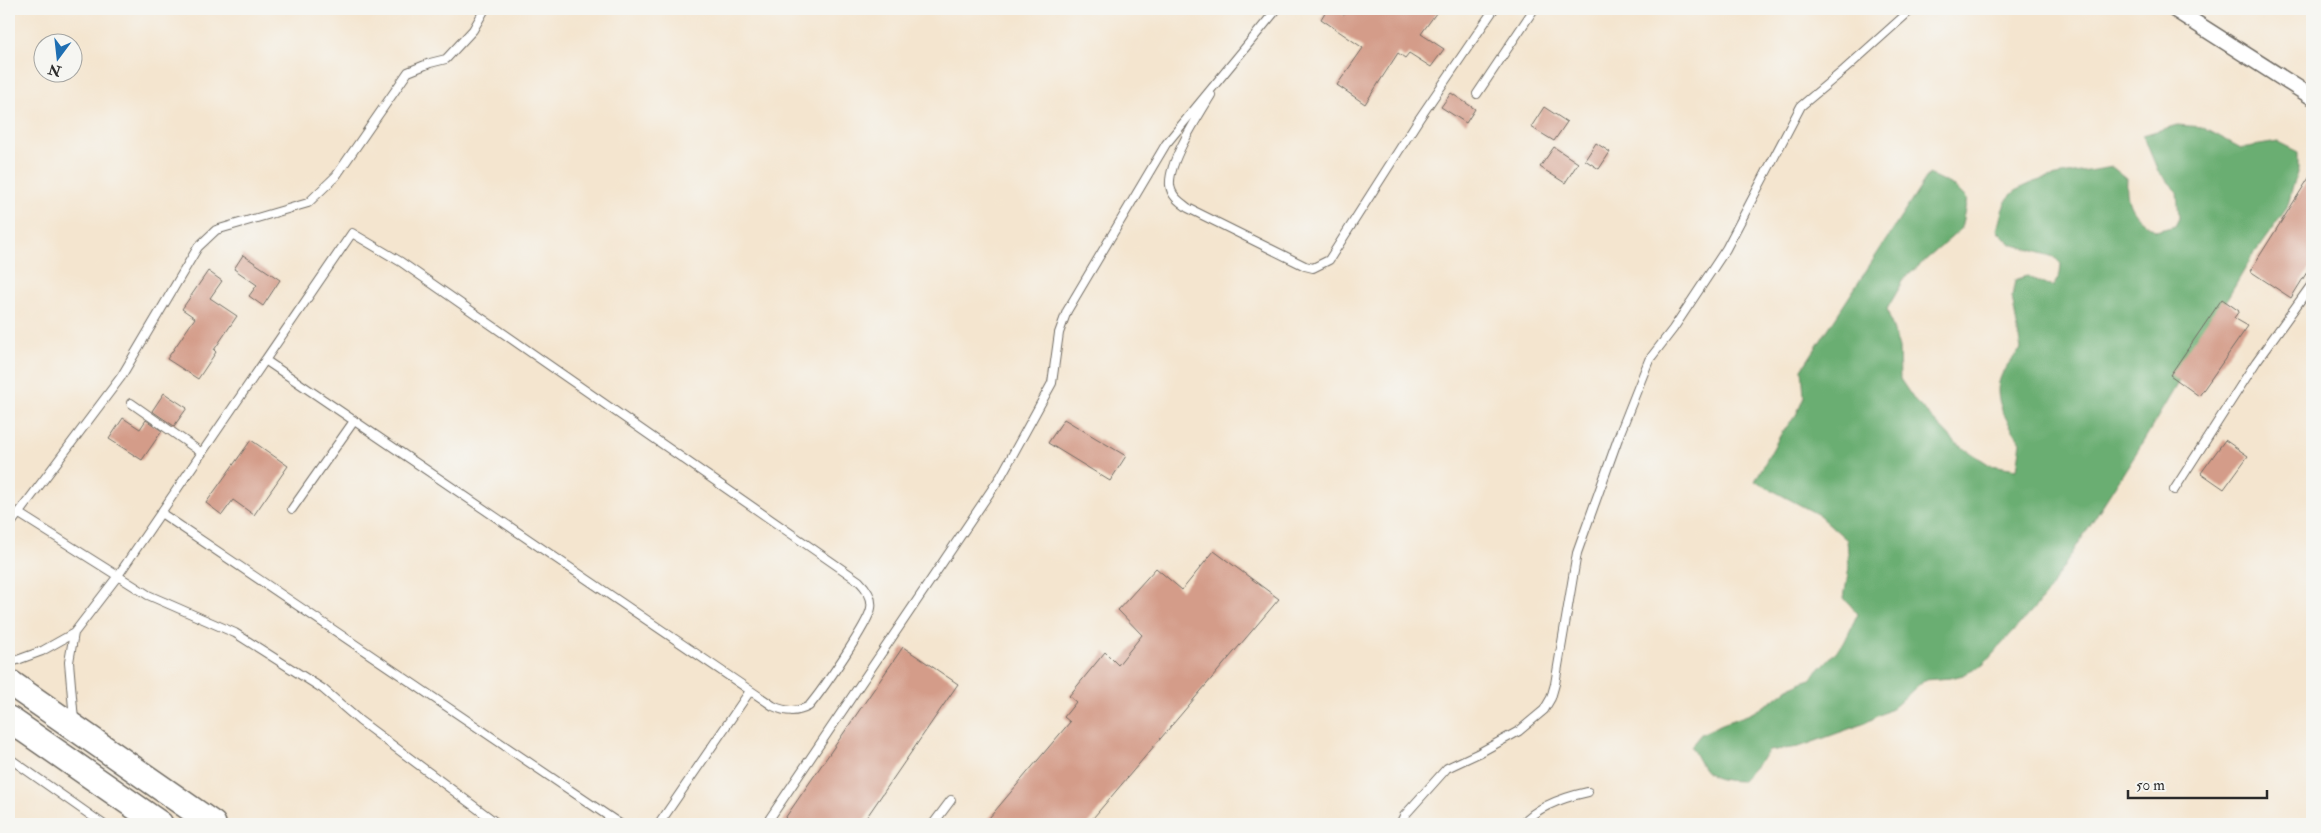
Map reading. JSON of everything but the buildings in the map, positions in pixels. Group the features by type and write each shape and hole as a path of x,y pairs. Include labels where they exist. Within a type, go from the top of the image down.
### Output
{"highway":[{"path":"9,682 213,824"},
{"path":"9,719 160,824"}],"street":[{"path":"2174,9 2312,97"}],"lane":[{"path":"9,526 120,377 198,247 216,230 308,203 336,176 408,72 446,59 473,30 485,9"},
{"path":"766,824 1001,476 1052,383 1059,333 1067,311 1166,144 1277,9"},
{"path":"1222,76 1179,151 1170,185 1174,197 1188,208 1305,266 1313,268 1328,260 1419,119 1494,9"},
{"path":"1477,94 1534,9"},
{"path":"1400,824 1447,768 1519,731 1544,710 1551,698 1555,684 1577,553 1620,433 1649,360 1674,329 1726,249 1801,106 1912,9"},
{"path":"9,664 42,651 74,633 118,577 265,360 352,233 401,262 851,575 866,588 872,602 868,620 809,706 793,712 782,710 750,691 265,360"},
{"path":"2174,490 2256,362 2312,284"},
{"path":"131,403 202,453"},
{"path":"292,509 354,421"},
{"path":"18,513 148,595 235,633 323,689 360,721 498,824"},
{"path":"161,513 620,824"},
{"path":"74,633 69,662 70,695 75,728"},
{"path":"659,824 750,691"},
{"path":"9,758 103,824"},
{"path":"1522,824 1549,805 1566,797 1588,792"},
{"path":"933,824 951,800"}],"green space":[{"path":"2177,125 2202,127 2241,148 2278,142 2298,152 2298,169 2287,208 2252,257 2143,442 2045,596 1983,665 1963,675 1924,680 1893,708 1863,724 1799,747 1769,751 1742,781 1722,779 1709,774 1691,746 1701,734 1750,714 1771,702 1789,688 1810,679 1844,643 1858,614 1844,598 1849,567 1847,540 1819,515 1755,481 1781,434 1796,415 1804,397 1802,369 1929,174 1954,186 1967,199 1961,229 1905,278 1887,309 1899,348 1900,379 1915,401 1956,443 1990,465 2017,469 2021,442 2002,410 1998,392 1999,383 2004,371 2021,349 2012,297 2015,280 2027,276 2053,287 2060,274 2061,264 2054,257 2011,244 1997,230 2005,205 2009,197 2018,190 2042,179 2112,167 2127,179 2129,204 2142,220 2156,231 2175,226 2179,218 2177,191 2158,171 2143,135"}]}
